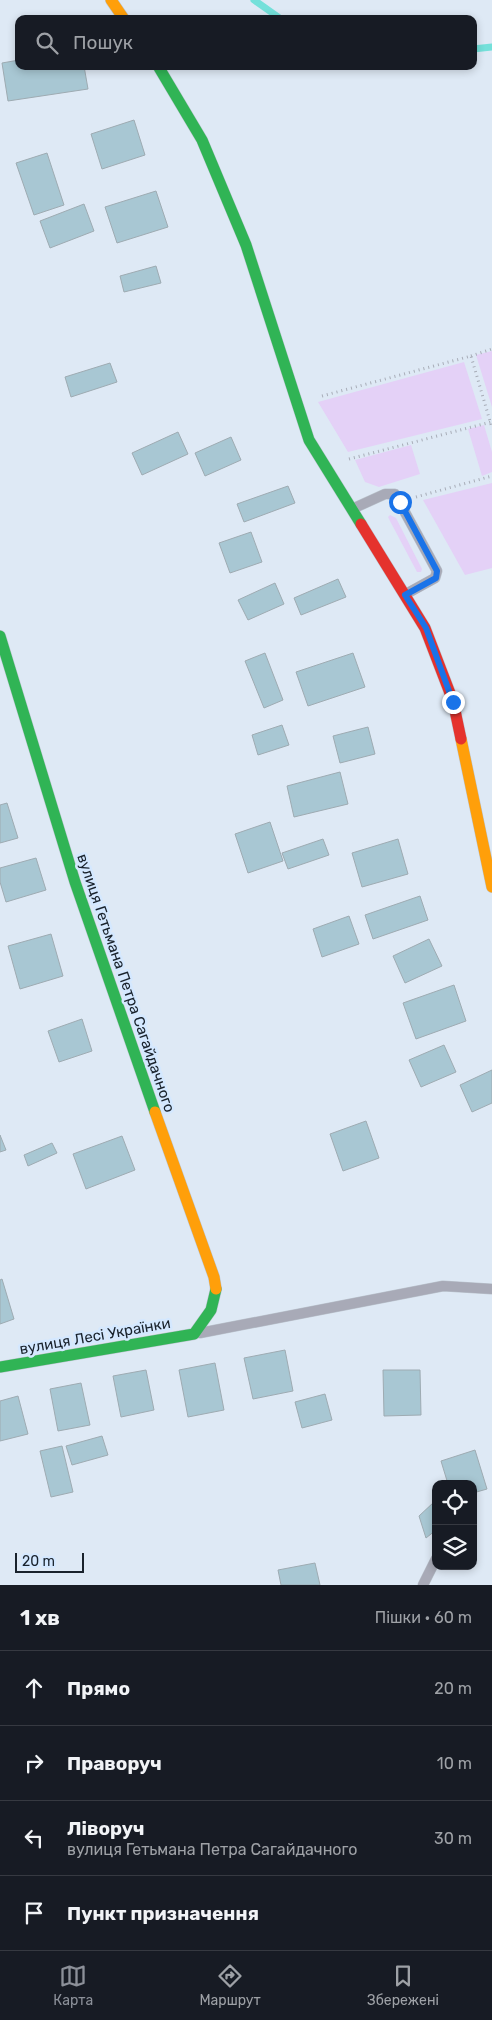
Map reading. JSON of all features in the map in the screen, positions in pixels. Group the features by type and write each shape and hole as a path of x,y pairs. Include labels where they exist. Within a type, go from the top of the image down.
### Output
{"street":[{"path":"111,0 121,15"},
{"path":"160,70 202,140 246,245 309,440 426,628 453,702 492,887"},
{"name":"вулиця Гетьмана Петра Сагайдачного","path":"0,636 75,882 144,1085 214,1277 216,1292 212,1310 194,1334"},
{"name":"вулиця Лесі Українки","path":"0,1368 194,1334"}],"lane":[{"path":"352,509 390,493 396,494 437,571 436,578 405,595"},
{"path":"194,1334 443,1286 492,1289"},
{"path":"423,1585 432,1566"}],"path":[{"path":"319,397 492,349"},
{"path":"471,356 492,428"},
{"path":"344,460 491,422"},
{"path":"400,502 492,476"}],"shaded area":[{"path":"492,351 492,407 476,355"},
{"path":"464,362 482,419 348,452 318,402"},
{"path":"484,425 492,452 492,472 482,476 468,429"},
{"path":"411,445 420,474 379,487 365,482 355,460"},
{"path":"492,483 492,568 465,575 423,500"},
{"path":"390,515 396,518 422,569 421,572 417,572 388,517"}],"building":[{"path":"15,61 15,70 85,70 88,89 8,101 2,63"},
{"path":"134,120 145,155 102,169 91,134"},
{"path":"47,153 64,205 34,215 16,163"},
{"path":"156,191 168,227 117,243 105,207"},
{"path":"84,204 94,231 50,248 40,221"},
{"path":"156,266 161,283 124,292 120,276"},
{"path":"110,363 117,382 71,397 65,377"},
{"path":"178,432 188,454 142,475 132,453"},
{"path":"231,437 241,460 205,476 195,453"},
{"path":"288,486 295,503 244,522 237,504"},
{"path":"251,532 262,562 230,573 219,543"},
{"path":"338,579 346,597 301,615 294,598"},
{"path":"275,583 284,604 248,620 238,600"},
{"path":"265,653 283,700 264,708 245,661"},
{"path":"353,653 365,687 308,706 296,672"},
{"path":"282,725 289,745 258,755 252,735"},
{"path":"368,727 375,754 340,763 333,736"},
{"path":"340,772 348,804 294,817 287,786"},
{"path":"7,803 18,838 0,843 0,805"},
{"path":"270,822 283,861 248,873 235,834"},
{"path":"323,839 329,855 288,869 282,853"},
{"path":"398,839 408,874 362,887 352,853"},
{"path":"36,858 46,890 6,902 0,882 0,868"},
{"path":"420,896 428,920 373,939 365,915"},
{"path":"349,916 359,944 322,957 313,929"},
{"path":"51,934 63,976 20,989 8,946"},
{"path":"429,939 442,966 405,983 393,956"},
{"path":"454,985 466,1021 416,1039 403,1003"},
{"path":"82,1019 92,1051 59,1062 48,1031"},
{"path":"444,1045 456,1072 421,1087 409,1060"},
{"path":"492,1070 492,1103 472,1112 460,1085"},
{"path":"366,1121 379,1158 343,1171 330,1134"},
{"path":"0,1135 6,1150 0,1152"},
{"path":"122,1136 135,1170 86,1189 73,1154"},
{"path":"52,1143 57,1153 28,1166 24,1155"},
{"path":"2,1279 14,1319 0,1324 0,1280"},
{"path":"285,1350 293,1391 253,1399 244,1358"},
{"path":"215,1363 224,1410 188,1417 179,1370"},
{"path":"146,1370 154,1410 121,1417 113,1376"},
{"path":"383,1370 420,1370 421,1415 384,1416"},
{"path":"81,1383 90,1425 58,1431 50,1389"},
{"path":"325,1394 332,1420 302,1428 295,1402"},
{"path":"18,1396 28,1434 0,1441 0,1401"},
{"path":"102,1436 108,1455 72,1465 66,1446"},
{"path":"62,1446 73,1492 51,1497 40,1451"},
{"path":"475,1450 487,1489 477,1492 477,1480 447,1480 441,1461"},
{"path":"432,1504 432,1533 426,1538 419,1516"},
{"path":"315,1563 320,1585 281,1585 278,1570"}],"waterway":[{"path":"254,0 275,15"},
{"path":"477,49 492,47"}],"traffic: fast":[{"path":"160,70 202,140 246,245 309,440 361,524"},
{"path":"0,636 75,882 155,1112"},
{"path":"0,1367 194,1334 211,1310 216,1289"}],"traffic: slow":[{"path":"111,0 121,15"},
{"path":"461,739 492,887"},
{"path":"155,1112 214,1277 216,1289"}],"traffic: jam":[{"path":"361,524 425,628 453,701 461,739"}],"route":[{"path":"400,502 437,571 436,578 405,595 426,628 453,702"}]}
